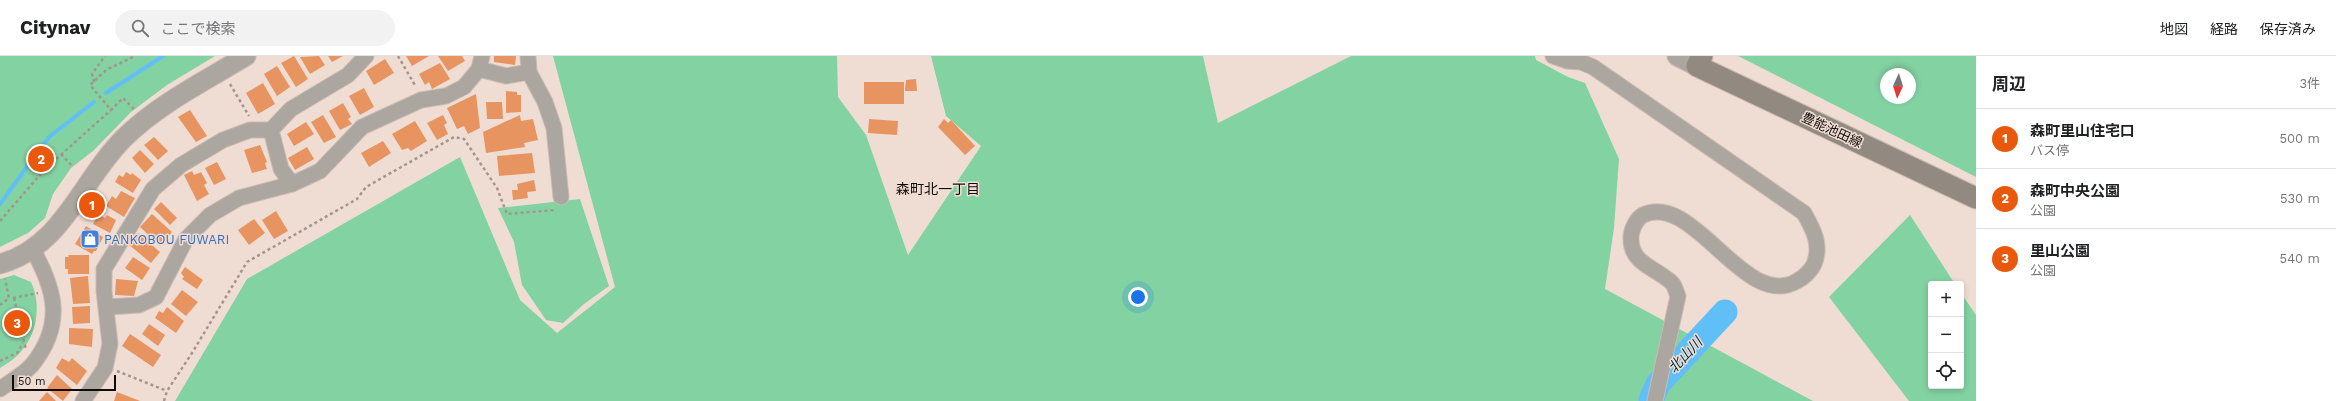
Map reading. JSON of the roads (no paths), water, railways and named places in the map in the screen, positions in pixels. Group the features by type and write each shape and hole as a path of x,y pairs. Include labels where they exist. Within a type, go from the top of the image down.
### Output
{"main road":[{"name":"豊能池田線","path":"1700,61 1976,198"}],"street":[{"path":"2,270 33,250 59,226 98,168 125,137 166,104 246,56"},
{"path":"83,401 105,367 110,344 104,269 153,189 180,166 224,140 250,130 264,130 292,109 348,75 366,56"},
{"path":"528,56 529,72 545,102 554,128 561,196"},
{"path":"1553,56 1567,62 1581,62 1593,67 1804,214 1815,231 1818,250 1814,265 1803,278 1792,285 1776,285 1762,282 1746,272 1670,213 1653,211 1641,216 1633,226 1630,239 1634,254 1643,264 1673,283 1678,296 1655,401"},
{"path":"1677,56 1700,61"},
{"path":"107,307 139,305 156,297 186,239 210,215 239,198 292,184 320,171 362,127 424,99 446,96 464,87 481,62 506,76 529,72"},
{"path":"264,130 281,170 292,184"},
{"path":"0,389 32,366 48,340 55,314 51,289 33,250"}],"waterway":[{"path":"106,93 163,56"},
{"path":"0,204 49,137 94,102"},
{"name":"北山川","path":"1651,400 1658,384 1725,312"}],"place":[{"name":"森町中央公園","path":"41,159"},
{"name":"森町里山住宅口","path":"92,205"},
{"name":"PANKOBOU FUWARI","path":"90,239"},
{"name":"里山公園","path":"17,323"}],"district":[{"name":"森町北一丁目","path":"938,189"}]}
